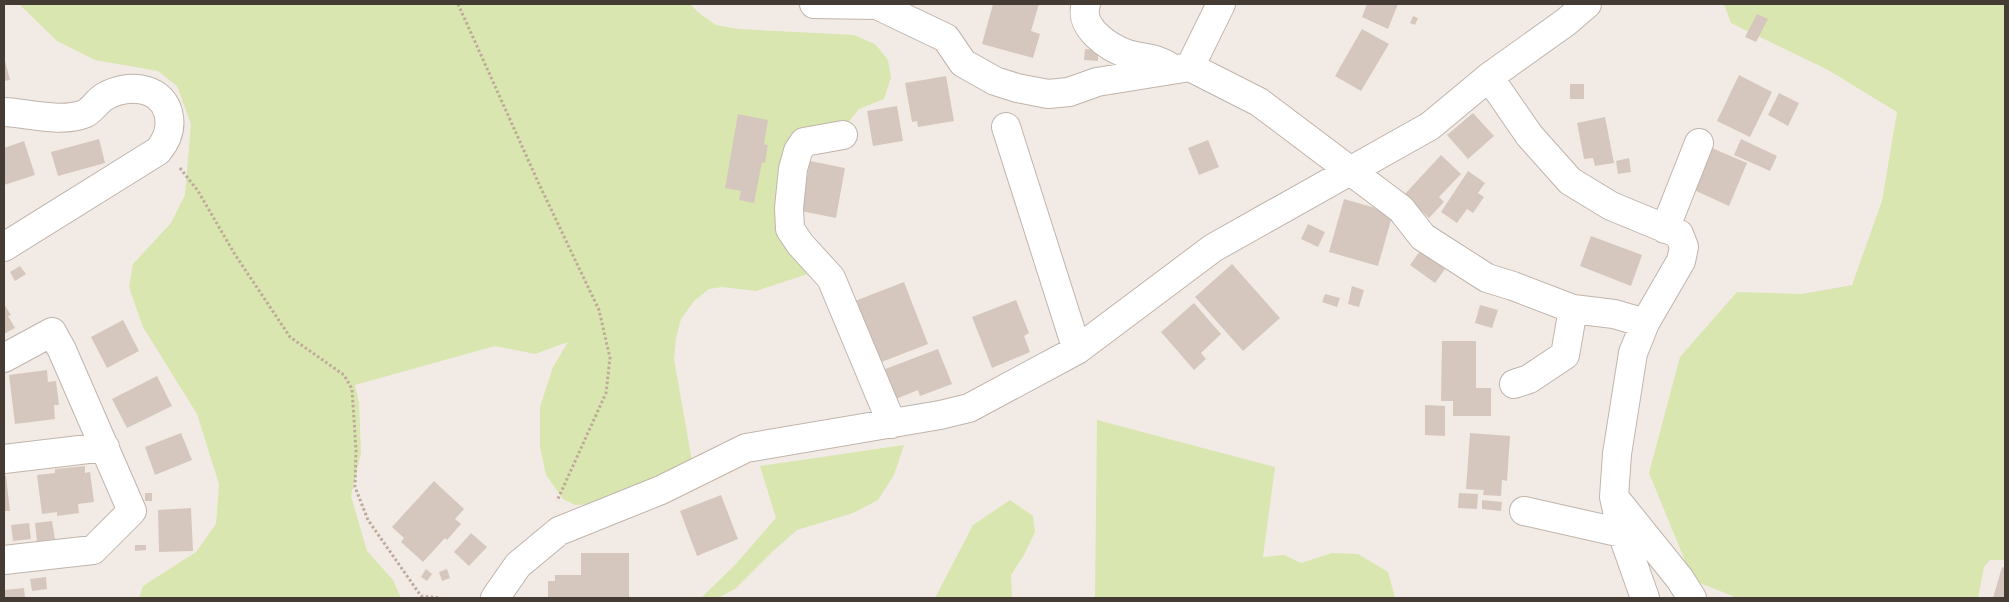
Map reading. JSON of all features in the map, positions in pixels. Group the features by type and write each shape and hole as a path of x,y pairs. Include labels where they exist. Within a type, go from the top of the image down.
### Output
{"street":[{"path":"814,4 877,5 946,38 962,64 1017,88 1048,94 1069,92 1096,82 1181,68 1221,4"},
{"path":"1086,4 1084,10 1086,23 1098,38 1126,54 1161,61 1181,68 1259,102 1402,209 1423,237 1487,278 1573,308 1614,314 1645,323"},
{"path":"495,598 518,565 559,531 661,490 746,448 940,416 969,408 1076,350 1213,248 1430,126 1489,77 1566,22 1587,4"},
{"path":"1489,77 1529,135 1570,181 1611,206 1679,234 1684,247 1681,261 1645,323 1633,353 1624,405 1614,497 1622,533 1645,598"},
{"path":"4,112 46,118 85,114 103,97 119,90 138,88 150,91 163,99 167,108 170,127 168,137 158,151 4,246"},
{"path":"1006,127 1076,350"},
{"path":"843,135 804,142 798,151 793,169 789,208 790,229 800,244 831,278 892,424"},
{"path":"1665,229 1699,143"},
{"path":"1514,384 1529,379 1565,355 1573,308"},
{"path":"4,358 52,332 62,350 132,511 92,550 4,560"},
{"path":"4,459 105,447"},
{"path":"1614,497 1680,579 1692,598"},
{"path":"1524,511 1622,533"}],"path":[{"path":"458,4 539,184 599,310 610,358 606,394 555,506 559,531"},
{"path":"158,151 180,168 198,192 234,252 290,337 344,375 352,389 356,450 356,488 368,520 421,596 440,598"}],"green space":[{"path":"19,4 690,4 716,25 738,29 854,35 875,44 888,60 891,78 884,99 859,109 846,125 787,160 814,272 756,291 722,287 709,289 694,301 681,319 676,338 674,359 692,461 594,504 575,505 563,499 546,475 540,447 540,407 553,367 568,342 535,354 495,346 355,385 359,402 361,453 351,496 367,551 393,580 401,598 139,598 143,586 196,552 216,524 219,484 197,414 143,327 129,287 133,264 171,223 185,195 191,124 177,86 158,71 95,60 57,41"},
{"path":"1724,4 2005,4 2005,560 1990,560 1984,567 1978,598 1737,598 1693,580 1649,473 1680,357 1737,292 1802,294 1852,285 1882,201 1897,112 1828,70 1731,23"},
{"path":"1097,420 1275,467 1263,557 1284,555 1301,563 1332,553 1358,554 1388,572 1395,598 1095,598"},
{"path":"904,445 894,475 878,500 853,513 797,530 735,589 718,598 701,598 735,565 776,518 760,466"},
{"path":"1010,500 1033,516 1035,532 1024,555 1011,575 1012,598 935,598 973,525"}],"building":[{"path":"993,4 1039,4 1031,31 1040,34 1033,58 982,44"},
{"path":"1367,4 1398,4 1388,29 1362,17"},
{"path":"1757,14 1768,19 1756,42 1745,37"},
{"path":"1413,16 1418,18 1415,25 1410,23"},
{"path":"1362,29 1389,44 1361,91 1335,76"},
{"path":"1085,49 1098,50 1098,61 1084,60"},
{"path":"4,57 10,80 4,81"},
{"path":"1739,75 1772,92 1750,137 1717,121"},
{"path":"946,76 954,121 918,127 917,121 912,122 905,83"},
{"path":"1570,84 1584,84 1584,99 1570,99"},
{"path":"1779,93 1799,103 1788,126 1768,115"},
{"path":"897,106 903,141 873,146 867,111"},
{"path":"1473,113 1494,136 1468,159 1447,135"},
{"path":"738,114 768,120 764,144 768,145 765,163 762,162 754,203 739,200 741,191 725,188"},
{"path":"1605,117 1614,163 1595,166 1593,158 1584,159 1577,123"},
{"path":"99,139 105,163 58,176 51,152"},
{"path":"1741,139 1777,156 1770,171 1734,155"},
{"path":"1208,140 1219,167 1199,175 1188,148"},
{"path":"24,141 35,175 4,185 4,148"},
{"path":"1712,148 1747,163 1729,206 1694,190"},
{"path":"1441,155 1461,174 1439,197 1444,202 1429,218 1404,195"},
{"path":"1629,158 1631,172 1618,174 1616,161"},
{"path":"810,161 845,168 836,218 801,211"},
{"path":"1468,171 1485,183 1478,193 1484,197 1473,213 1467,209 1457,223 1441,212"},
{"path":"1344,199 1393,213 1378,266 1329,252"},
{"path":"1308,224 1325,232 1318,247 1301,239"},
{"path":"1591,236 1642,255 1631,286 1580,266"},
{"path":"1420,251 1445,269 1435,283 1410,265"},
{"path":"1232,264 1280,318 1243,351 1195,297"},
{"path":"20,266 26,274 15,281 10,272"},
{"path":"904,282 928,344 879,363 855,301"},
{"path":"1352,286 1364,290 1359,307 1348,304"},
{"path":"1325,294 1340,298 1337,307 1322,302"},
{"path":"1016,300 1029,333 1024,336 1030,352 992,368 972,317"},
{"path":"1194,303 1221,334 1201,353 1206,359 1194,370 1161,332"},
{"path":"4,304 11,315 8,316 15,328 4,334"},
{"path":"1480,305 1498,310 1492,328 1475,323"},
{"path":"123,320 139,351 107,368 91,337"},
{"path":"1442,341 1476,341 1476,388 1491,388 1491,416 1453,416 1453,401 1441,401"},
{"path":"938,349 952,384 920,396 918,390 896,399 880,371"},
{"path":"47,370 48,382 56,381 59,405 54,405 55,419 15,424 9,375"},
{"path":"157,376 172,406 127,428 112,399"},
{"path":"1425,405 1445,406 1445,436 1425,435"},
{"path":"181,433 192,460 155,475 145,447"},
{"path":"1470,433 1510,436 1507,481 1502,480 1501,496 1483,495 1484,490 1466,489"},
{"path":"85,466 85,473 90,472 94,502 78,504 79,513 57,516 57,512 42,514 37,475 55,473 55,469"},
{"path":"4,476 6,476 10,511 4,511"},
{"path":"434,481 464,509 455,519 461,524 423,562 401,542 404,538 392,527"},
{"path":"145,493 152,493 152,501 145,501"},
{"path":"1459,493 1478,494 1477,509 1458,508"},
{"path":"721,495 738,539 697,556 680,511"},
{"path":"1482,500 1502,502 1501,511 1482,509"},
{"path":"191,508 193,551 159,552 158,510"},
{"path":"52,521 55,539 37,542 35,523"},
{"path":"29,523 31,539 13,541 11,525"},
{"path":"471,533 487,547 469,566 454,552"},
{"path":"135,545 146,545 146,550 135,551"},
{"path":"581,553 629,553 629,598 548,598 548,581 555,581 555,575 581,575"},
{"path":"2002,567 2005,568 2005,598 1993,598"},
{"path":"426,569 432,574 427,581 421,577"},
{"path":"447,569 450,578 442,581 439,572"},
{"path":"46,577 47,589 32,591 30,579"},
{"path":"24,588 25,598 4,598 4,590"}]}
